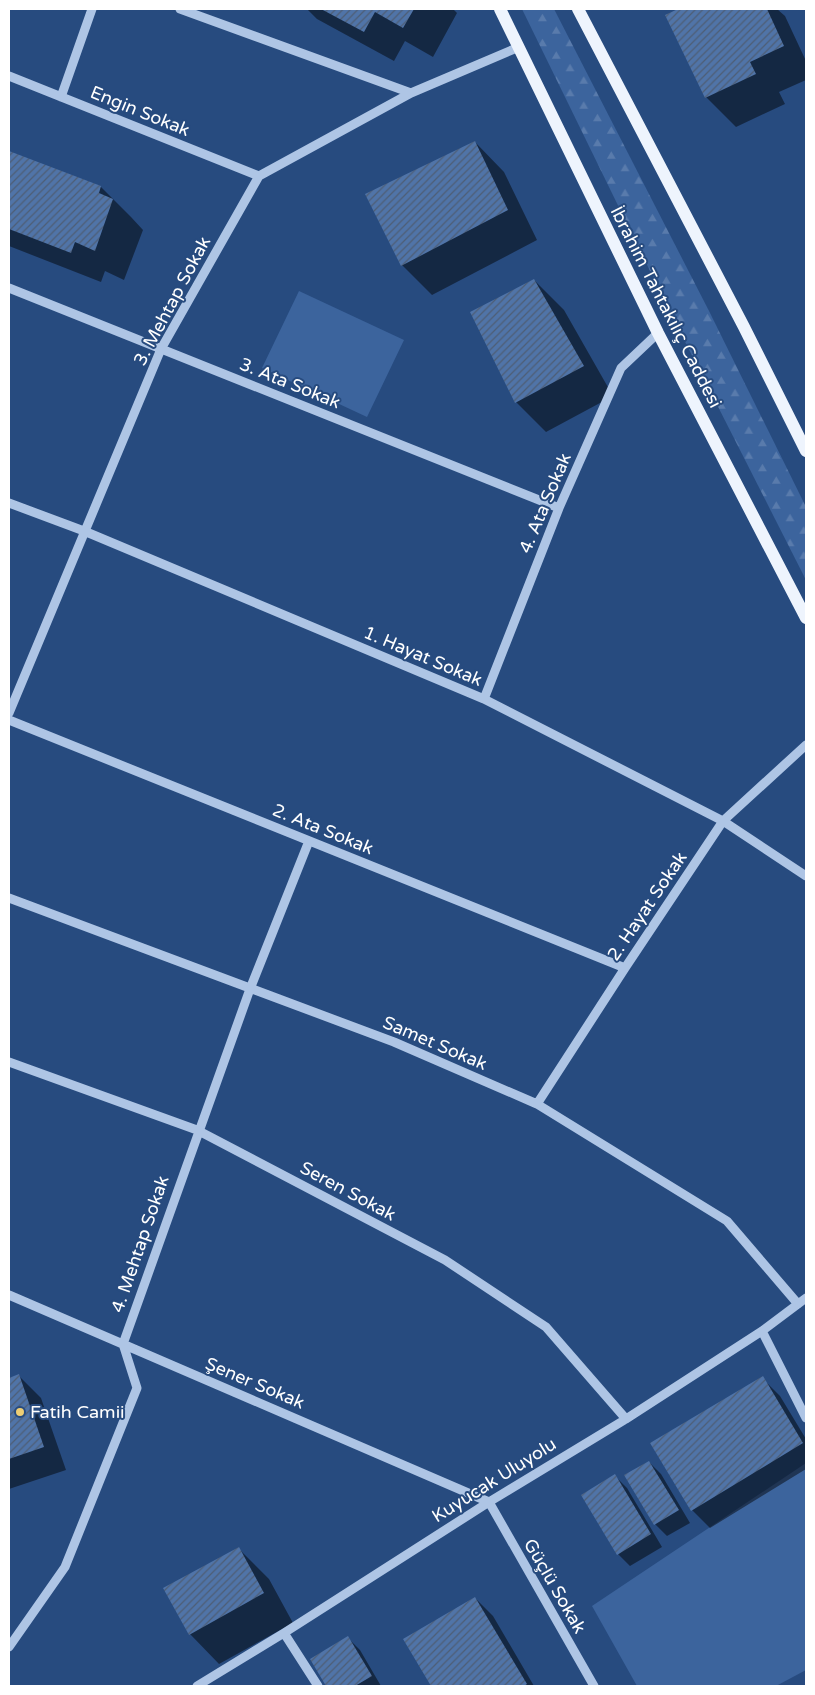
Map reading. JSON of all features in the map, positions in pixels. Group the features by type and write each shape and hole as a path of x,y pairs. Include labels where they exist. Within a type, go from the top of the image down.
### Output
{"main road":[{"name":"İbrahim Tahtakılıç Caddesi","path":"500,9 658,333 806,618"},
{"path":"578,9 744,327 806,451"}],"street":[{"path":"61,97 92,9"},
{"path":"180,9 411,92"},
{"path":"259,176 411,92 519,47"},
{"name":"Engin Sokak","path":"9,76 259,176"},
{"name":"3. Mehtap Sokak","path":"9,713 161,349 259,176"},
{"name":"3. Ata Sokak","path":"9,288 559,508"},
{"name":"4. Ata Sokak","path":"484,699 559,508 621,368 658,333"},
{"name":"1. Hayat Sokak","path":"9,503 84,531 484,699 723,821 806,876"},
{"name":"2. Ata Sokak","path":"9,720 625,968"},
{"name":"2. Hayat Sokak","path":"538,1104 625,968 723,821 806,745"},
{"name":"4. Mehtap Sokak","path":"122,1344 250,989 309,841"},
{"name":"Samet Sokak","path":"9,898 394,1042 538,1104 727,1221 798,1304"},
{"name":"Seren Sokak","path":"9,1062 198,1130 444,1260 546,1327 626,1419"},
{"name":"Şener Sokak","path":"9,1295 489,1502"},
{"name":"Kuyucak Uluyolu","path":"197,1686 284,1633 489,1502 626,1419 762,1332 806,1298"},
{"path":"762,1332 806,1418"},
{"path":"9,1647 65,1567 137,1388 122,1344"},
{"name":"Güçlü Sokak","path":"489,1502 594,1686"},
{"path":"284,1633 318,1686"}],"green space":[{"path":"522,9 554,9 709,311 806,507 806,580 674,320"},
{"path":"299,291 404,340 367,417 262,368"},
{"path":"806,1463 806,1670 776,1686 637,1686 592,1606"}],"building":[{"path":"321,9 414,9 403,28 375,12 364,32"},
{"path":"678,9 767,9 784,46 750,62 756,74 705,98 665,15"},
{"path":"475,141 508,210 401,266 365,194"},
{"path":"9,151 101,186 99,193 113,199 95,251 75,242 71,253 9,229"},
{"path":"534,279 584,366 515,403 470,312"},
{"name":"Fatih Camii","path":"19,1374 44,1447 9,1459 9,1378"},
{"path":"763,1376 803,1443 691,1511 650,1443"},
{"path":"649,1461 679,1510 654,1525 624,1475"},
{"path":"615,1474 651,1534 617,1555 581,1495"},
{"path":"239,1547 264,1593 189,1635 163,1588"},
{"path":"475,1597 527,1684 524,1686 431,1686 403,1639"},
{"path":"348,1636 372,1676 355,1686 326,1686 310,1659"}],"place":[{"name":"Fatih Camii","path":"20,1412"}]}
